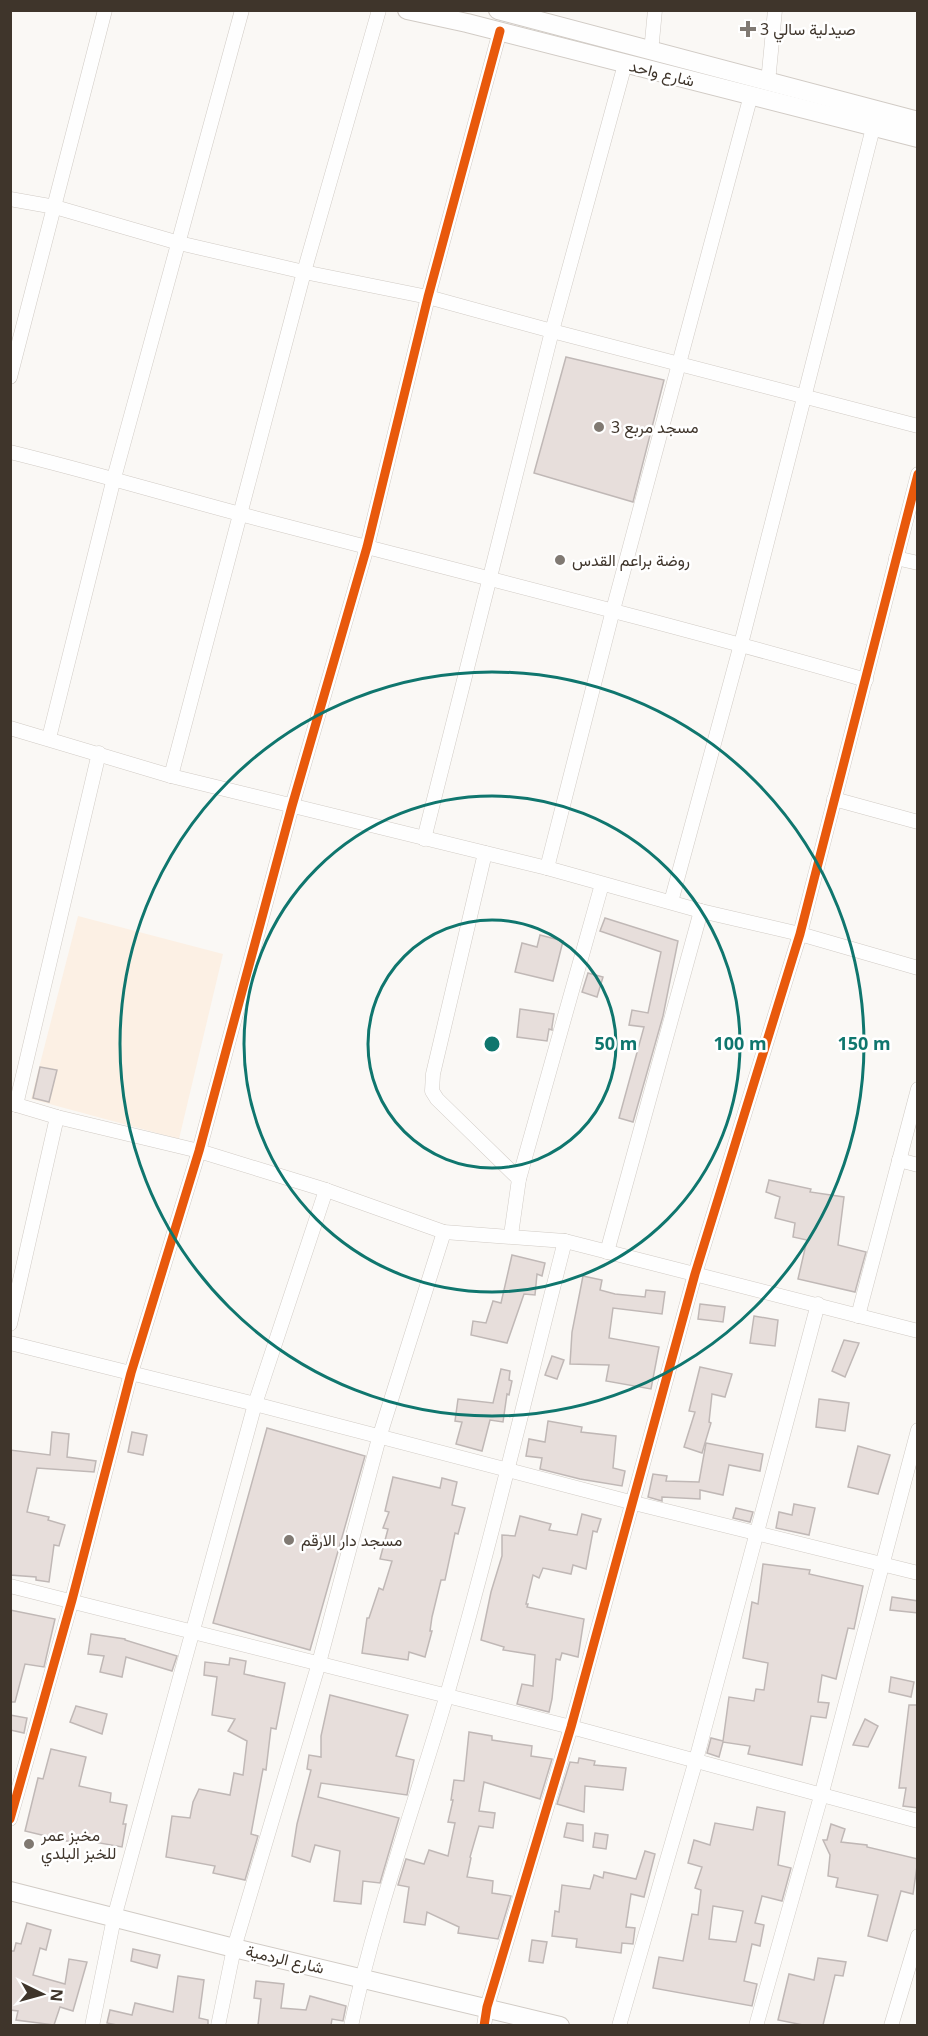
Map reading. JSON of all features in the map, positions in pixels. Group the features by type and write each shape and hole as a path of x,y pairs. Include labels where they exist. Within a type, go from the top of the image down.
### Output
{"street":[{"path":"10,377 105,10"},
{"path":"49,738 114,478 242,10"},
{"path":"171,776 304,272 379,10"},
{"name":"شارع واحد","path":"406,10 500,31 873,128 910,128"},
{"name":"شارع واحد","path":"498,10 529,15 651,52 768,82 910,128"},
{"path":"651,52 656,10"},
{"path":"768,82 775,10"},
{"path":"10,1819 72,1600 131,1373 199,1151 292,806 367,547 428,297 500,31"},
{"path":"424,839 552,331 625,64"},
{"path":"547,868 613,610 751,95"},
{"path":"671,902 741,644 873,128"},
{"path":"10,199 55,207 179,243 304,272 428,297 918,426"},
{"path":"10,452 741,644 866,680"},
{"path":"483,2025 571,1727 695,1274 800,934 918,474"},
{"path":"896,558 918,563"},
{"path":"10,728 171,776 547,868 701,911 800,934 918,968"},
{"path":"99,753 13,1104 57,1117 199,1151 326,1190 444,1232 512,1235 564,1241 918,1331"},
{"path":"834,799 918,822"},
{"path":"485,853 433,1074 432,1091 437,1099 519,1179"},
{"path":"512,1235 519,1179 602,884"},
{"path":"607,1252 701,911"},
{"path":"858,1316 918,1089"},
{"path":"10,1324 57,1117"},
{"path":"900,1160 918,1165"},
{"path":"92,2025 114,1918 255,1404 326,1190"},
{"path":"218,2025 234,1948 319,1663 379,1438 444,1232"},
{"path":"351,2025 362,1977 447,1697 564,1241"},
{"path":"619,2025 696,1760 818,1304"},
{"path":"10,1343 634,1503 918,1573"},
{"path":"756,2025 821,1796 918,1430"},
{"path":"10,1586 194,1630 447,1697 571,1727 918,1821"},
{"name":"شارع الردمية","path":"10,1891 234,1948 560,2025"},
{"path":"891,2025 918,1936"}],"shaded area":[{"path":"78,916 223,954 179,1139 31,1099"}],"building":[{"name":"مسجد مربع 3","path":"566,357 664,380 633,502 534,473"},
{"path":"605,918 678,941 663,1016 633,1122 619,1118 644,1027 629,1025 632,1010 648,1013 661,952 600,931"},
{"path":"540,935 563,941 553,981 515,972 522,943 537,947"},
{"path":"588,973 603,977 597,997 582,992"},
{"path":"520,1009 554,1014 552,1030 549,1029 547,1041 517,1037"},
{"path":"40,1067 57,1070 49,1102 33,1098"},
{"path":"769,1180 811,1189 810,1192 844,1197 838,1245 866,1252 855,1292 798,1279 807,1240 793,1237 795,1223 775,1218 780,1197 766,1192"},
{"path":"512,1255 545,1263 542,1276 537,1274 535,1295 524,1294 507,1343 471,1335 473,1321 486,1323 493,1301 501,1303"},
{"path":"583,1276 602,1280 600,1290 615,1294 645,1297 646,1290 665,1292 662,1314 613,1308 609,1338 659,1347 651,1389 606,1381 609,1365 570,1364 572,1332"},
{"path":"700,1304 725,1307 723,1322 698,1319"},
{"path":"754,1316 778,1320 775,1346 750,1343"},
{"path":"844,1340 859,1343 845,1377 832,1371"},
{"path":"552,1356 564,1360 557,1379 545,1375"},
{"path":"700,1367 732,1374 725,1397 712,1394 709,1422 711,1423 702,1453 684,1447 695,1412 689,1411"},
{"path":"501,1369 510,1371 509,1380 512,1381 509,1395 507,1394 503,1422 490,1420 482,1451 456,1444 462,1422 455,1421 458,1399 493,1403"},
{"path":"819,1399 849,1403 845,1431 816,1427"},
{"path":"548,1421 582,1427 581,1432 616,1436 613,1468 625,1471 622,1486 540,1469 542,1458 526,1456 529,1439 545,1442"},
{"name":"مسجد دار الارقم","path":"267,1428 365,1456 310,1650 213,1623"},
{"path":"52,1432 69,1434 67,1457 96,1461 94,1472 37,1468 27,1512 49,1517 48,1520 65,1525 59,1546 54,1545 49,1582 36,1580 36,1577 10,1575 10,1450 50,1455"},
{"path":"132,1432 147,1435 143,1455 128,1452"},
{"path":"706,1443 763,1454 760,1471 729,1465 723,1495 700,1490 700,1499 662,1497 662,1501 648,1497 653,1474 667,1476 666,1481 699,1482"},
{"path":"858,1446 890,1455 878,1494 848,1487"},
{"path":"393,1477 440,1488 442,1478 457,1482 452,1505 465,1508 458,1534 455,1533 445,1580 441,1580 425,1657 409,1652 408,1660 362,1653 367,1618 369,1618 379,1588 383,1590 392,1561 380,1559 388,1529 383,1528 389,1512 385,1511"},
{"path":"794,1504 815,1508 809,1535 776,1528 779,1512 792,1515"},
{"path":"736,1508 753,1512 750,1522 733,1518"},
{"path":"582,1514 601,1519 597,1532 593,1531 586,1569 573,1565 571,1574 543,1568 539,1578 533,1575 526,1604 528,1604 527,1607 584,1619 578,1657 562,1653 560,1660 556,1659 549,1712 517,1704 522,1684 533,1686 535,1655 503,1650 504,1647 481,1640 491,1592 502,1556 502,1535 515,1536 520,1516 551,1524 549,1530 577,1535"},
{"path":"763,1564 810,1570 809,1574 863,1586 854,1629 848,1628 836,1679 822,1675 818,1702 829,1703 826,1718 811,1716 802,1765 748,1754 750,1746 723,1742 719,1757 707,1753 711,1738 723,1741 729,1697 754,1701 756,1689 764,1690 768,1663 743,1658 752,1602 758,1604"},
{"path":"892,1597 918,1601 918,1613 890,1610"},
{"path":"10,1610 55,1619 44,1667 25,1664 15,1702 10,1702"},
{"path":"91,1634 125,1639 177,1656 172,1671 126,1657 122,1677 100,1672 104,1656 88,1654"},
{"path":"230,1658 246,1661 244,1674 285,1683 276,1729 271,1728 266,1770 263,1769 251,1834 258,1836 245,1880 213,1873 215,1866 166,1857 172,1816 190,1818 193,1802 199,1789 230,1795 234,1773 243,1775 247,1741 228,1731 235,1719 212,1715 217,1677 204,1675 205,1662 229,1665"},
{"path":"891,1677 914,1682 911,1697 889,1692"},
{"path":"330,1695 408,1715 396,1756 414,1760 407,1795 321,1783 318,1797 399,1818 380,1883 363,1881 361,1904 334,1901 340,1851 315,1845 310,1862 292,1856 297,1824 311,1770 307,1769 309,1755 321,1757 321,1736"},
{"path":"909,1705 918,1705 918,1808 903,1806 906,1788 899,1788"},
{"path":"76,1706 107,1714 102,1734 70,1722"},
{"path":"10,1715 27,1718 24,1733 10,1730"},
{"path":"865,1719 878,1726 868,1747 853,1745"},
{"path":"469,1732 492,1736 492,1740 532,1746 531,1756 552,1759 540,1799 484,1782 479,1811 495,1813 493,1828 479,1826 467,1877 493,1881 492,1893 511,1896 498,1939 458,1933 459,1927 427,1912 425,1925 404,1922 409,1887 398,1885 406,1859 424,1864 429,1850 448,1856 455,1823 448,1822 453,1800 451,1800 454,1780 464,1781"},
{"path":"51,1749 86,1757 79,1786 111,1793 110,1802 127,1805 122,1847 72,1838 71,1842 25,1831 38,1778 43,1779"},
{"path":"579,1758 595,1761 594,1765 626,1768 623,1790 585,1786 584,1812 557,1804 570,1762 578,1763"},
{"path":"757,1807 785,1812 778,1865 791,1868 782,1901 762,1896 755,1923 764,1925 760,1946 752,1944 744,1981 757,1984 752,2006 653,1988 659,1957 683,1961 692,1914 698,1915 701,1890 695,1888 702,1867 688,1863 694,1840 710,1845 715,1823 753,1830","holes":["713,1906 743,1911 736,1942 709,1939"]},
{"path":"567,1823 583,1825 583,1841 564,1837"},
{"path":"831,1824 845,1829 841,1842 867,1845 867,1847 918,1859 913,1894 901,1891 887,1941 868,1936 878,1895 836,1887 838,1878 828,1876 830,1855 823,1840 827,1840"},
{"path":"595,1833 608,1835 606,1849 593,1847"},
{"path":"645,1851 655,1854 644,1897 631,1894 626,1927 635,1928 633,1944 622,1943 621,1953 576,1947 577,1939 552,1936 555,1911 559,1912 562,1885 590,1889 594,1875 603,1878 604,1872 636,1879"},
{"path":"27,1923 51,1930 46,1950 40,1948 33,1975 65,1984 69,1959 87,1962 73,2011 60,2007 54,2025 16,2020 18,2011 10,2010 10,1951 14,1951 16,1943 21,1944"},
{"path":"532,1940 547,1942 543,1963 529,1961"},
{"path":"133,1949 160,1955 157,1968 131,1961"},
{"path":"818,1958 846,1962 843,1976 835,1975 823,2025 803,2025 778,2020 789,1974 814,1980"},
{"path":"178,1976 204,1980 199,2018 208,2020 208,2025 117,2025 107,2023 110,2010 132,2015 135,2003 173,2012"},
{"path":"256,1981 284,1984 281,2008 306,2010 310,1996 346,2006 343,2021 332,2019 331,2025 258,2025 261,1999 254,1998"}],"cycle path":[{"path":"10,1819 72,1600 131,1373 199,1151 292,806 367,547 428,297 500,31"},
{"path":"484,2026 487,2007 571,1727 695,1274 800,934 918,474"}],"place":[{"name":"صيدلية سالي 3","path":"748,29"},
{"name":"مسجد مربع 3","path":"599,427"},
{"name":"روضة براعم القدس","path":"560,560"},
{"name":"مسجد دار الارقم","path":"289,1540"},
{"name":"مخبز عمر للخبز البلدي","path":"29,1844"}]}
